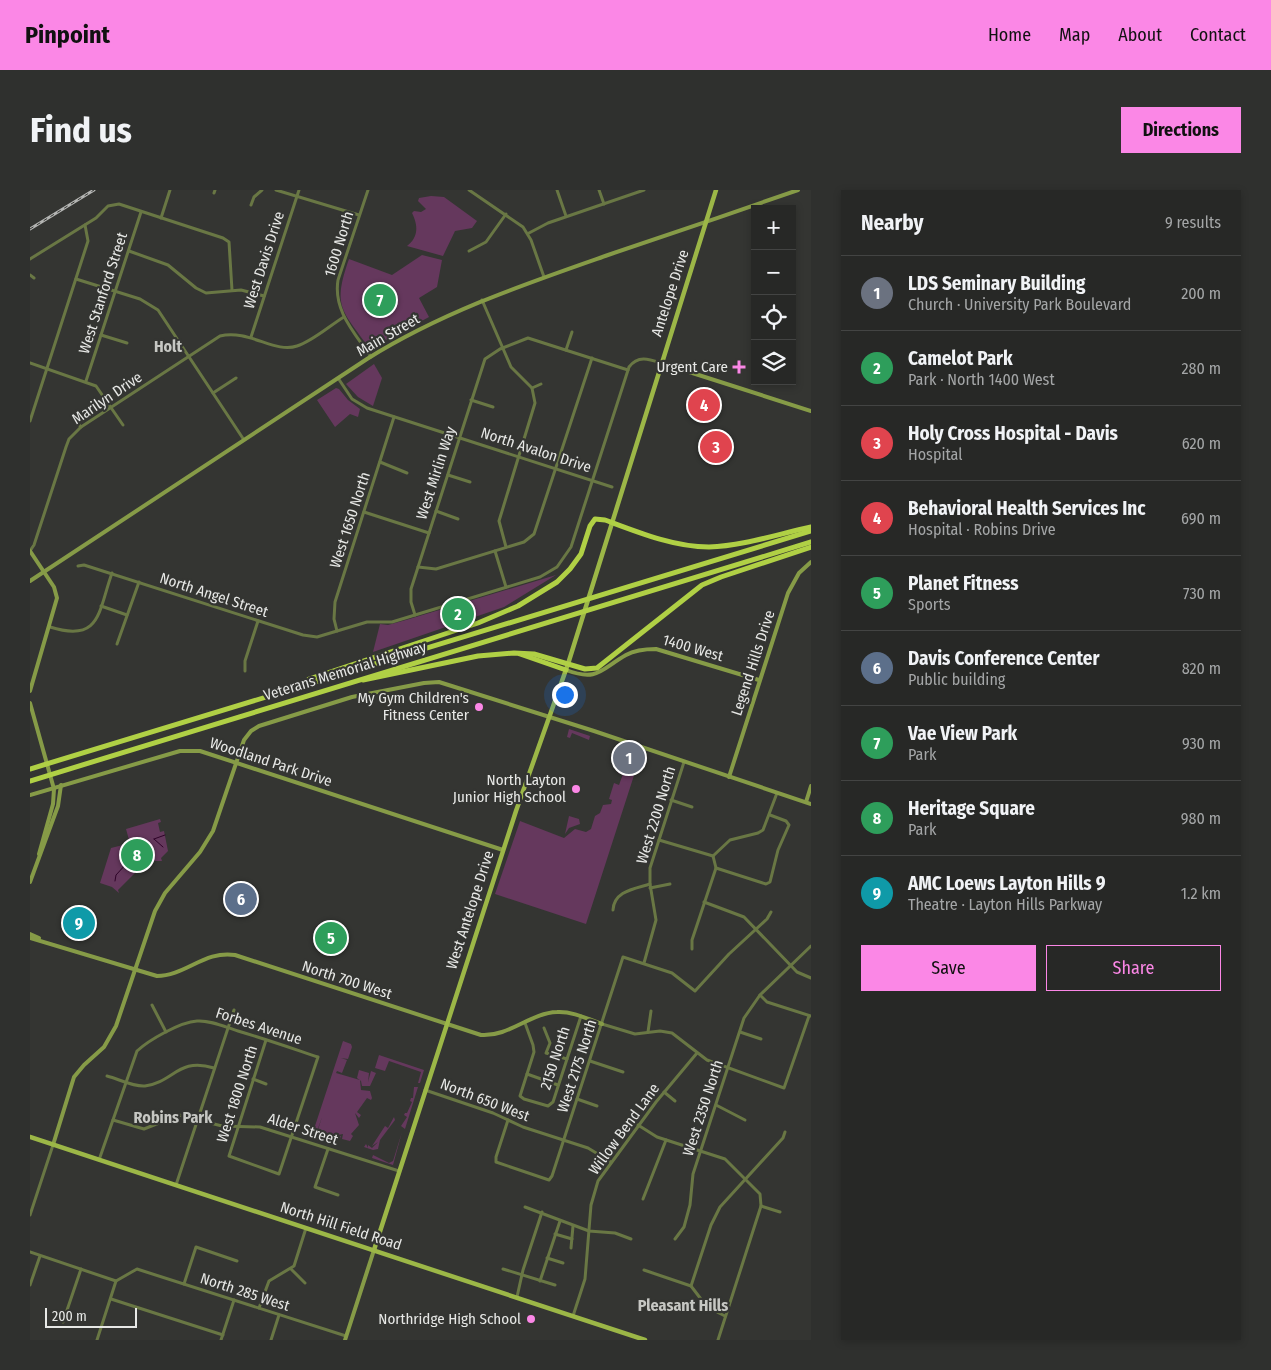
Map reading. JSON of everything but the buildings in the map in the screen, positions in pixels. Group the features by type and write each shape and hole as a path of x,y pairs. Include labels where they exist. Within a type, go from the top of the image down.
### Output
{"highway":[{"path":"268,695 277,689 478,624 512,609 553,584 570,570 581,554 594,520 602,519 676,543 709,547 736,544 811,527"},
{"name":"Veterans Memorial Highway","path":"30,769 811,531"},
{"name":"Veterans Memorial Highway","path":"30,780 811,542"},
{"path":"354,681 372,680 489,654 517,653 567,667 588,669 601,667 700,587 721,577 811,547"}],"main road":[{"name":"Antelope Drive","path":"622,489 716,190"},
{"name":"West Antelope Drive","path":"374,1250 503,850 567,667 622,489"},
{"name":"North Hill Field Road","path":"30,1137 645,1340"}],"street":[{"path":"161,218 170,190"},
{"path":"251,205 254,198 262,190"},
{"path":"276,190 359,215"},
{"name":"West Davis Drive","path":"251,337 299,190"},
{"name":"1600 North","path":"368,190 337,287 338,301 344,317 371,357"},
{"path":"469,190 517,220 529,233 544,277"},
{"path":"557,190 566,216"},
{"path":"599,190 604,204"},
{"path":"529,233 566,216 644,190"},
{"name":"Main Street","path":"30,581 338,378 412,333 482,300 544,277 798,190"},
{"path":"30,259 102,214 108,206 114,204 223,238 229,242 232,290"},
{"name":"West Stanford Street","path":"86,381 141,212"},
{"path":"468,251 486,242 506,214"},
{"path":"30,421 88,242 85,225"},
{"path":"129,251 168,265 196,288 206,293 232,290 264,296"},
{"path":"30,275 34,278"},
{"path":"76,278 145,301 158,310 244,440"},
{"path":"482,300 511,366 532,388 534,411 499,521 506,548"},
{"name":"Marilyn Drive","path":"30,551 34,545 69,439 81,427 220,336 235,334 251,337 280,347 293,347 303,344 344,317"},
{"path":"566,350 572,332"},
{"path":"101,335 126,343"},
{"name":"West Mirlin Way","path":"415,615 410,595 485,359 503,347 528,338 628,370"},
{"path":"418,567 436,569 506,548 529,539 534,534 592,358"},
{"path":"593,480 628,370 633,362 641,359 662,363 811,412"},
{"path":"30,363 96,386 123,425"},
{"path":"214,393 236,378"},
{"name":"North Avalon Drive","path":"338,378 352,399 366,408 612,487"},
{"path":"532,388 541,384"},
{"path":"471,400 493,407"},
{"name":"West 1650 North","path":"337,631 334,619 335,602 394,417"},
{"path":"74,419 81,427"},
{"path":"380,462 407,473"},
{"path":"448,475 470,482"},
{"name":"North Angel Street","path":"78,566 84,564 309,637 317,637 367,622 387,623 549,573 567,555 593,480"},
{"path":"436,511 458,519"},
{"path":"364,512 429,532"},
{"path":"30,551 57,594 50,627 30,691"},
{"path":"495,551 506,587"},
{"name":"Legend Hills Drive","path":"729,777 788,593 799,573 811,562"},
{"path":"50,627 73,633 91,625 96,619 112,573"},
{"path":"117,644 139,582"},
{"path":"101,606 127,615"},
{"path":"245,670 245,661 258,621"},
{"name":"1400 West","path":"567,667 580,675 595,675 628,654 641,650 656,649 759,680"},
{"path":"30,1216 74,1077 104,1047 113,1034 159,903 172,882 200,852 213,831 244,740 252,730 262,724 352,697 433,682 449,684 811,804"},
{"path":"30,703 53,781 54,796 30,882"},
{"name":"Woodland Park Drive","path":"30,795 180,751 200,751 503,850"},
{"name":"West 2200 North","path":"644,963 656,920 650,886 650,868 684,762"},
{"path":"39,854 47,838 59,801 60,786"},
{"path":"806,802 811,786"},
{"path":"713,856 730,840 758,834 766,826 777,793"},
{"path":"671,800 692,807"},
{"path":"716,868 768,883 788,823 770,815"},
{"path":"659,840 713,856"},
{"path":"692,949 692,940 716,868 713,856"},
{"path":"613,910 616,898 620,894 650,886 670,884"},
{"path":"704,902 739,914 790,966 800,974 811,978"},
{"path":"644,963 672,974 695,991 729,954 756,930 771,912"},
{"name":"North 700 West","path":"30,936 150,975 167,975 212,956 233,955 485,1036 499,1034 551,1012 563,1012 581,1016"},
{"name":"West 2350 North","path":"675,1239 684,1227 691,1197 691,1182 748,1009 811,946"},
{"name":"West 2175 North","path":"508,1120 496,1162 549,1180 578,1099 623,957 644,963"},
{"path":"581,1016 629,1033 672,1033 707,1060 784,1088 810,1016 767,1002 760,995"},
{"path":"152,1005 166,1032"},
{"path":"176,1185 234,1010"},
{"path":"648,1032 651,1012"},
{"name":"2150 North","path":"527,1074 520,1094 524,1099 549,1106 553,1102 581,1016"},
{"name":"Forbes Avenue","path":"99,1160 137,1051 144,1044 166,1032 188,1022 198,1020 318,1057 292,1137"},
{"path":"525,1023 534,1045 527,1074 558,1084"},
{"path":"544,1028 550,1043 546,1053 566,1059"},
{"path":"740,1032 761,1039"},
{"name":"West 1800 North","path":"266,1040 229,1156 279,1174 292,1137"},
{"name":"Willow Bend Lane","path":"573,1316 585,1279 594,1193 603,1173 638,1125 697,1053"},
{"path":"590,1061 623,1072"},
{"path":"107,1076 144,1086 196,1064 214,1068"},
{"path":"253,1080 266,1084"},
{"name":"North 650 West","path":"425,1090 594,1151 611,1162"},
{"path":"664,1092 675,1102"},
{"path":"578,1099 597,1106"},
{"path":"716,1105 745,1120"},
{"name":"Alder Street","path":"112,1120 144,1129 179,1115 222,1126 260,1127 399,1172"},
{"path":"638,1125 666,1140 725,1160 760,1194 761,1206 718,1340"},
{"path":"691,1286 715,1217 729,1195 783,1138 785,1132"},
{"path":"643,1199 666,1140"},
{"path":"328,1149 315,1187 338,1195"},
{"path":"761,1206 780,1212"},
{"path":"525,1207 589,1231 615,1233 631,1239"},
{"path":"518,1297 542,1212"},
{"path":"540,1281 560,1221"},
{"path":"571,1248 574,1226"},
{"path":"259,1308 269,1281 291,1269 296,1262 306,1228"},
{"path":"555,1234 572,1240"},
{"path":"184,1284 196,1247 237,1261"},
{"name":"West Antelope Drive","path":"345,1338 374,1250"},
{"path":"30,1252 116,1281 97,1340"},
{"path":"30,1286 40,1256"},
{"path":"547,1258 564,1263"},
{"path":"63,1322 81,1269"},
{"name":"North 285 West","path":"116,1281 137,1269 345,1338"},
{"path":"291,1269 305,1283"},
{"path":"503,1269 555,1285"},
{"path":"644,1270 691,1286 707,1307 725,1316"},
{"path":"110,1299 223,1335"},
{"path":"221,1340 234,1300"},
{"path":"271,1340 279,1315"}],"shaded area":[{"path":"431,196 444,197 477,221 472,228 455,231 443,256 407,246 414,239 416,231 412,213 414,211 421,212 426,209 418,201 419,198"},
{"path":"422,255 442,260 437,287 419,298 429,317 370,349 347,316 343,307 341,288 349,259 392,275"},
{"path":"374,364 382,378 373,406 358,397 346,384"},
{"path":"336,388 360,409 358,417 350,414 335,427 317,400"},
{"path":"556,575 504,607 373,652 380,624 388,625 406,620"},
{"path":"569,729 590,736 589,740 572,733 570,738 567,737"},
{"path":"621,759 632,763 633,760 638,763 586,924 495,894 520,821 564,838 575,829 586,832 591,829 595,816 600,813 603,805 611,804 612,800 609,799 614,783 619,785 623,774 618,773"},
{"path":"569,816 579,819 580,824 569,828 565,834"},
{"path":"160,819 161,822 158,823 160,832 164,831 168,851 161,858 162,861 152,861 141,872 138,870 118,890 119,893 112,887 100,883 111,848 127,844 126,842 129,840 126,829"},
{"path":"343,1041 351,1044 352,1047 348,1059 341,1058 347,1060 342,1073 337,1071 336,1073 360,1080 361,1090 370,1091 372,1098 371,1100 367,1098 357,1112 361,1115 359,1118 355,1113 359,1125 351,1134 353,1136 350,1141 342,1139 343,1134 333,1136 341,1136 340,1139 333,1138 327,1142 328,1139 319,1138 317,1133 322,1117 316,1134 320,1141 311,1138"},
{"path":"379,1055 424,1070 420,1083 418,1083 421,1072 389,1061 385,1071 375,1068"},
{"path":"359,1070 369,1073 368,1082 371,1071 376,1073 370,1086 362,1086 361,1081 357,1078"},
{"path":"414,1087 418,1087 405,1129 401,1126 407,1117 404,1115 407,1113 412,1102 410,1101 413,1098"},
{"path":"394,1117 395,1120 380,1140 378,1149 373,1150 364,1147 366,1144 368,1148 368,1145 372,1148 378,1142 372,1146 385,1126 388,1128"},
{"path":"402,1132 393,1165 372,1158 373,1155 389,1163 393,1161"}],"waterway":[{"path":"154,839 165,835"},
{"path":"154,839 163,847"},
{"path":"115,881 116,875 127,863 127,856 132,852 135,843"}],"railway":[{"path":"30,229 94,190"}],"place":[{"name":"Vae View Park","path":"380,300"},
{"name":"Urgent Care","path":"739,367"},
{"name":"Behavioral Health Services Inc","path":"704,405"},
{"name":"Holy Cross Hospital - Davis","path":"716,447"},
{"name":"Camelot Park","path":"458,614"},
{"name":"My Gym Children's Fitness Center","path":"479,707"},
{"name":"LDS Seminary Building","path":"629,758"},
{"name":"North Layton Junior High School","path":"576,789"},
{"name":"Heritage Square","path":"137,855"},
{"name":"Davis Conference Center","path":"241,899"},
{"name":"AMC Loews Layton Hills 9","path":"79,923"},
{"name":"Planet Fitness","path":"331,938"},
{"name":"Northridge High School","path":"531,1319"}],"district":[{"name":"Holt","path":"168,346"},
{"name":"Robins Park","path":"173,1117"},
{"name":"Pleasant Hills","path":"683,1305"}]}
